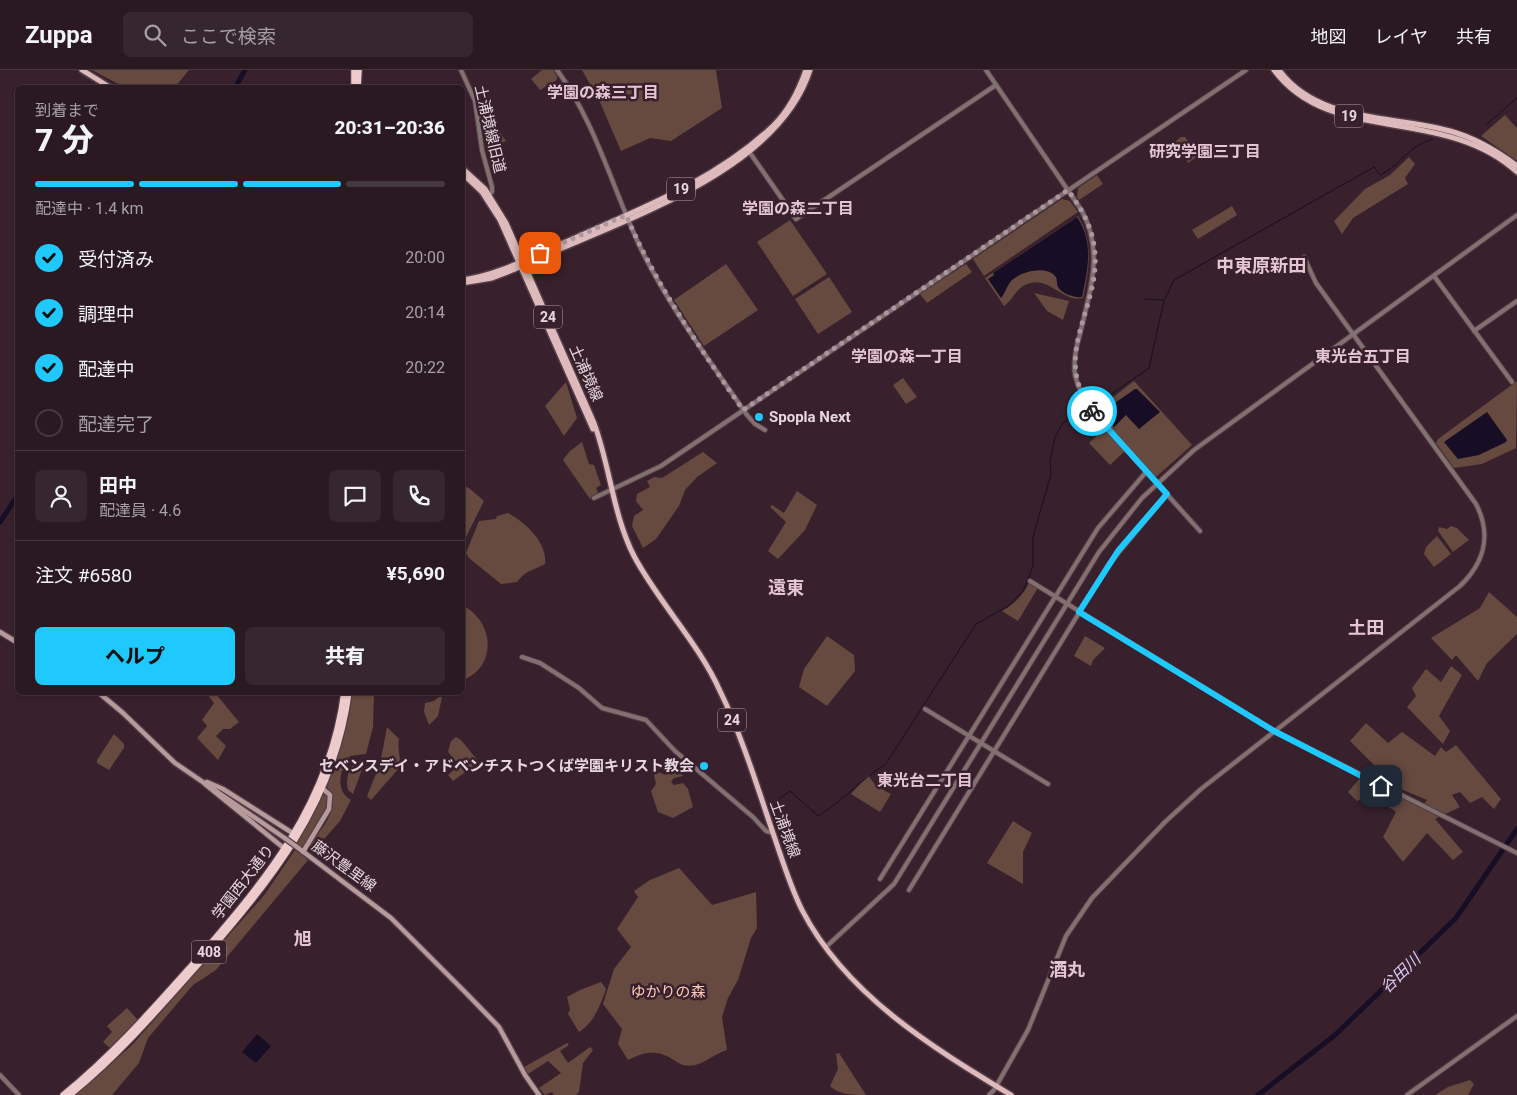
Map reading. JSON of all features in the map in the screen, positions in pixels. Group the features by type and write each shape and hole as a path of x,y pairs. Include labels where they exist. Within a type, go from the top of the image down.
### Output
{"highway":[{"path":"354,70 354,85"},
{"path":"358,70 358,85"},
{"name":"学園西大通り","path":"63,1095 103,1061 140,1023 244,905 285,849 320,787 333,744 343,695"},
{"name":"学園西大通り","path":"70,1095 124,1047 263,888 298,836 320,787 337,746 348,695"}],"main road":[{"path":"82,70 106,85"},
{"name":"19","path":"748,149 775,124 787,109 806,70"},
{"name":"19","path":"465,281 522,263 627,217 692,183 748,149 770,134 787,116 800,95 810,70"},
{"name":"19","path":"1274,70 1298,96 1318,107 1341,114 1431,131 1464,140 1489,151 1517,172"},
{"name":"19","path":"1279,70 1301,93 1320,103 1342,110 1462,135 1492,148 1517,166"},
{"name":"土浦境線","path":"465,171 488,196 522,263 588,410 607,462 616,506 627,540 638,562 699,652 721,692 802,908 827,946 856,984 872,999 954,1060 1011,1095"},
{"name":"土浦境線","path":"465,176 488,196"},
{"path":"0,632 15,641"},
{"name":"藤沢豊里線","path":"102,695 132,721 166,756 339,877 391,918 492,1020 506,1037 525,1075 539,1095"},
{"path":"203,781 223,789 294,834"},
{"path":"203,781 208,789 285,849"},
{"path":"303,852 330,807 330,795 320,787"}],"street":[{"name":"土浦境線旧道","path":"461,70 475,101 482,150 492,185 492,190 488,196"},
{"path":"557,70 581,109 627,217 667,296 751,421 765,430"},
{"path":"986,70 1068,190 1090,228 1095,254 1094,272 1074,359 1077,383 1091,410 1200,532"},
{"path":"594,498 661,466 1246,70"},
{"path":"748,149 796,219 996,85"},
{"path":"827,946 894,884 1110,537 1157,482 1194,450 1517,215"},
{"path":"989,1095 1028,1030 1063,942 1086,905 1184,803 1460,586 1478,566 1484,549 1485,530 1476,504 1316,283 1304,257"},
{"path":"1434,276 1512,382"},
{"path":"1474,331 1517,301"},
{"path":"880,879 1054,596 1098,528 1147,472"},
{"path":"909,890 1118,551 1167,494"},
{"path":"1030,581 1274,731 1517,853"},
{"path":"522,658 540,663 579,688 600,707 646,720 675,751 748,813 766,831 773,833"},
{"path":"925,709 1048,784"},
{"path":"1410,1094 1517,1016"},
{"path":"0,1075 19,1095"}],"green space":[{"path":"92,70 189,70 177,85 120,85"},
{"path":"542,70 553,70 557,80 540,90 531,79"},
{"path":"582,70 716,70 722,108 671,141 650,138 621,151 599,100"},
{"path":"487,114 506,141 498,145 481,120 479,121 479,115"},
{"path":"1505,115 1517,128 1517,161 1481,136"},
{"path":"1181,137 1185,137 1198,156 1188,163 1174,143"},
{"path":"1409,157 1415,164 1405,178 1408,184 1353,218 1342,234 1334,221 1365,189 1390,175"},
{"path":"1097,175 1103,184 1079,200 1077,197 1078,188"},
{"path":"1062,199 1070,201 1078,212 984,276 973,259"},
{"path":"1232,206 1237,215 1198,239 1192,230"},
{"path":"1078,216 1086,236 1089,256 1083,298 1068,296 1048,285 1033,282 1022,287 1004,306 985,278"},
{"path":"790,220 827,274 793,296 757,242"},
{"path":"726,264 758,310 704,346 674,300"},
{"path":"966,264 972,272 927,303 920,294"},
{"path":"829,277 852,312 818,334 795,299"},
{"path":"1034,293 1069,301 1063,320 1047,311"},
{"path":"903,378 917,397 906,404 893,385"},
{"path":"1134,381 1192,445 1156,477 1094,412"},
{"path":"1517,381 1516,448 1482,464 1454,468 1436,443 1438,439"},
{"path":"566,382 577,418 564,436 545,406"},
{"path":"1105,428 1125,451 1110,465 1089,443"},
{"path":"582,442 589,464 594,465 601,485 596,488 598,493 590,499 563,460 570,451"},
{"path":"703,452 717,463 697,477 685,490 679,506 656,539 643,548 632,526 634,516 643,510 636,501 637,494 650,487 647,481 654,477 662,478"},
{"path":"465,487 484,501 465,539"},
{"path":"797,491 817,505 805,530 778,559 768,551 786,522 770,507 772,505 784,513"},
{"path":"508,513 534,534 543,548 545,564 527,573 517,582 501,584 469,558 466,553 479,521 496,519 497,516"},
{"path":"1451,526 1457,528 1469,540 1453,552 1438,531 1439,527 1447,529"},
{"path":"1437,536 1451,554 1434,567 1424,554 1426,547"},
{"path":"1030,581 1039,586 1018,621 1002,611 1019,598"},
{"path":"1489,592 1517,617 1517,634 1487,663 1478,681 1456,655 1452,660 1431,638 1480,608"},
{"path":"465,607 473,612 481,622 486,632 488,643 487,654 482,665 465,679"},
{"path":"827,636 854,655 855,671 827,706 799,687 804,669"},
{"path":"1085,636 1105,648 1093,660 1091,666 1074,656"},
{"path":"1451,666 1462,675 1439,716 1450,731 1443,744 1407,707 1416,696 1412,688 1426,669 1441,682"},
{"path":"208,695 217,695 239,722 230,729 223,729 216,736 226,746 218,760 197,738 207,726 202,720 214,703"},
{"path":"352,695 374,695 373,727 366,754 350,756 341,773 342,791 351,800 340,821 311,854 309,847 324,826 332,810 332,794 327,787 348,720"},
{"path":"442,697 438,716 429,725 424,712 425,703 434,701"},
{"path":"1366,723 1388,743 1402,732 1435,756 1441,747 1446,752 1456,745 1501,799 1494,809 1482,797 1470,803 1460,792 1452,795 1460,807 1435,819 1463,852 1453,860 1427,833 1403,862 1383,837 1396,812 1371,794 1357,801 1348,792 1361,777 1422,807 1427,800 1396,787 1350,741"},
{"path":"387,727 399,739 400,767 371,800 367,796 380,764"},
{"path":"114,734 124,744 124,748 109,770 97,763 97,760"},
{"path":"456,737 461,740 479,762 453,781 448,775 459,765 448,752 451,741"},
{"path":"357,761 363,761 364,764 353,794 348,790 347,778 352,766"},
{"path":"673,767 678,767 683,776 674,778 671,782 674,785 683,783 688,789 693,807 673,818 658,812 651,791 656,784 654,775 658,772 666,775"},
{"path":"868,775 876,786 891,794 880,812 851,794"},
{"path":"324,792 327,794 329,806 305,845 301,847 297,844"},
{"path":"1013,821 1032,833 1023,852 1023,884 987,863"},
{"path":"295,850 308,860 216,970 193,985 148,1038 139,1063 112,1095 76,1095 133,1044 265,894"},
{"name":"ゆかりの森","path":"679,868 712,905 756,892 757,928 751,938 738,980 728,998 722,1017 727,1050 701,1063 689,1066 664,1055 654,1053 639,1055 628,1060 618,1044 622,1029 603,1004 614,969 631,947 617,929 638,897 634,891 650,880"},
{"path":"601,982 606,989 599,1007 589,1024 579,1032 568,1014 570,1009 567,997"},
{"path":"127,1008 138,1020 111,1049 103,1042 112,1032 107,1026"},
{"path":"567,1043 569,1045 560,1051 568,1063 590,1047 593,1050 583,1063 579,1092 576,1095 554,1095 552,1092 545,1095 539,1088 561,1073 548,1061 528,1074 524,1067"},
{"path":"839,1053 866,1095 842,1093 830,1086 838,1069 836,1054"},
{"path":"1470,1080 1474,1084 1468,1095 1435,1095 1448,1087"}],"shaded area":[{"path":"1077,217 1086,236 1088,246 1088,266 1082,297 1062,292 1058,287 1055,276 1039,270 1015,278 1011,281 1001,298 988,279 994,275 993,273"},
{"path":"1135,389 1160,412 1139,429 1126,415 1114,427 1106,419 1115,410 1112,405"},
{"path":"1487,412 1507,440 1506,442 1479,455 1458,459 1444,442"},
{"path":"257,1034 271,1046 256,1063 242,1052"}],"waterway":[{"path":"237,85 245,70"},
{"path":"1487,124 1517,98"},
{"path":"1156,335 1164,301 1174,280 1374,167 1380,175 1418,145 1433,139"},
{"path":"1144,299 1163,300"},
{"path":"1093,407 1149,368 1156,337"},
{"path":"1023,591 1033,566 1033,537 1051,474 1050,461 1055,437 1063,423 1078,413 1087,410"},
{"path":"0,522 15,500"},
{"path":"887,762 976,624 1008,606 1022,592"},
{"path":"768,807 790,791 818,816 886,764"},
{"name":"谷田川","path":"1258,1095 1335,1035 1456,918 1517,829"}],"way so far":[{"path":"540,253 626,215 645,256 667,296 743,410 1068,190 1086,218 1095,254 1094,272 1074,359 1080,392 1092,411"}],"place":[{"name":"Spopla Next","path":"759,417"},
{"name":"セベンスデイ・アドベンチストつくば学園キリスト教会","path":"704,766"}],"district":[{"name":"学園の森三丁目","path":"603,92"},
{"name":"研究学園三丁目","path":"1205,151"},
{"name":"学園の森二丁目","path":"798,208"},
{"name":"中東原新田","path":"1261,266"},
{"name":"学園の森一丁目","path":"907,356"},
{"name":"東光台五丁目","path":"1363,356"},
{"name":"遠東","path":"786,588"},
{"name":"土田","path":"1366,628"},
{"name":"東光台二丁目","path":"925,780"},
{"name":"旭","path":"303,939"},
{"name":"酒丸","path":"1067,970"}],"route":[{"path":"1092,411 1167,494 1118,551 1079,612 1274,731 1381,786"}]}
